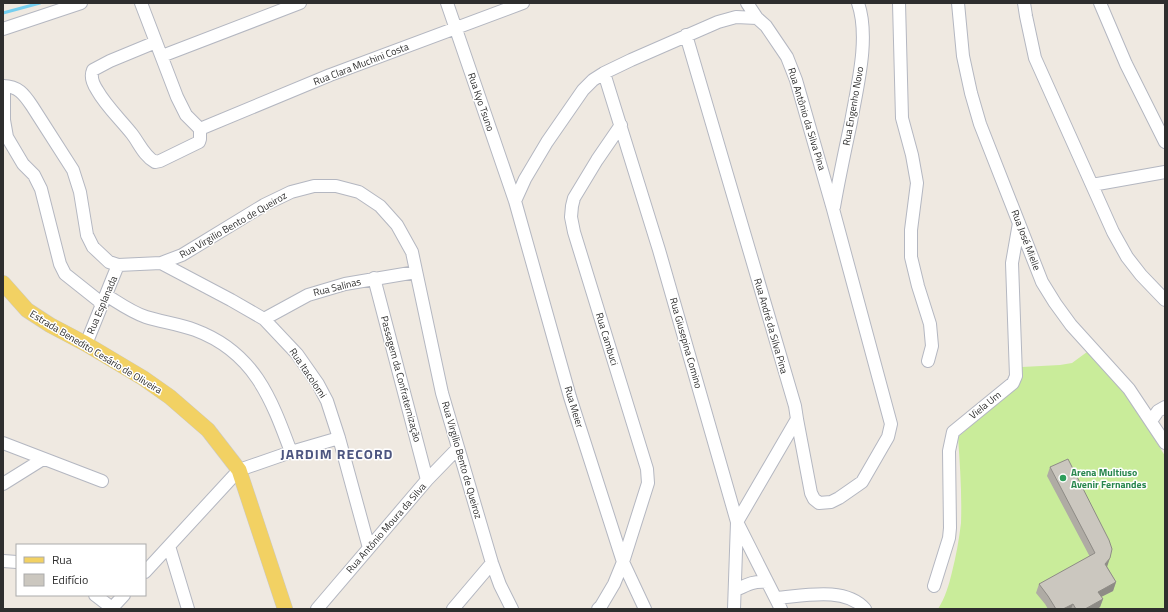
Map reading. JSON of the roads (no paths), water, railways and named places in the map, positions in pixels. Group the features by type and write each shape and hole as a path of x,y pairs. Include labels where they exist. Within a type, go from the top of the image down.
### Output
{"main road":[{"name":"Estrada Benedito Cesário de Oliveira","path":"3,283 27,310 50,326 86,344 143,378 170,397 208,430 239,470 285,609"}],"street":[{"path":"3,29 81,3"},
{"path":"141,3 181,106 186,115 200,129 199,142 194,146 155,162 151,160 97,91 92,78 92,72 94,69 156,42"},
{"path":"162,56 300,3"},
{"name":"Rua Kyo Tsuno","path":"447,3 515,201"},
{"name":"Rua Clara Muchini Costa","path":"200,129 330,75 523,3"},
{"path":"747,3 757,18"},
{"name":"Rua Engenho Novo","path":"833,209 860,73 862,23 858,3"},
{"path":"899,3 902,118 912,155 917,184 911,230 911,257 930,324 932,346 928,361"},
{"name":"Rua José Mielle","path":"958,3 963,56 971,93 980,124 1042,282 1071,325 1129,389 1165,443"},
{"path":"1024,3 1035,58 1113,232 1127,257 1141,275 1165,300"},
{"path":"1100,3 1126,64 1165,142"},
{"path":"515,201 525,179 547,142 583,90 604,73 686,35 718,22 736,17 757,18"},
{"name":"Rua Antônio da Silva Pina","path":"757,18 766,26 787,56 796,80 833,209 891,424"},
{"name":"Rua André da Silva Pina","path":"686,35 795,406 811,493 819,503 831,502 862,482 888,436 891,424"},
{"name":"Rua Giusepina Comino","path":"604,73 659,250 737,522 778,603"},
{"path":"118,265 109,262 103,257 93,247 87,235 80,192 73,170 25,95 13,87 4,86 4,120 7,137 23,164 34,175 41,189 60,264 65,274 99,301 103,300 146,317 195,330 230,349 247,363 263,386 278,417 291,452"},
{"name":"Rua Cambuci","path":"598,609 614,584 623,562 648,483 647,468 574,232 572,206 574,198 620,126"},
{"path":"1092,185 1165,172"},
{"name":"Rua Virgilio Bento de Queiroz","path":"118,265 161,263 182,255 264,205 291,192 314,186 336,186 359,192 380,206 397,225 412,252 442,393 492,563 500,585 512,609"},
{"name":"Rua Meier","path":"515,201 570,397 623,562 645,609"},
{"name":"Viela Um","path":"934,586 950,533 949,451 953,432 1013,383 1016,376 1012,263 1019,222"},
{"name":"Rua Itacolomi","path":"161,263 264,319 297,354 318,384 327,401 368,548"},
{"name":"Rua Esplanada","path":"86,344 118,265"},
{"name":"Rua Salinas","path":"264,319 308,295 345,284 416,272"},
{"name":"Passagem da Confraternização","path":"374,278 428,480"},
{"path":"1151,421 1158,411 1165,407"},
{"path":"734,609 736,590 737,522 797,419"},
{"path":"146,571 239,470 338,438"},
{"path":"3,443 102,480"},
{"name":"Rua Antônio Moura da Silva","path":"316,609 368,548 458,448"},
{"path":"3,484 43,459"},
{"path":"169,546 188,609"},
{"path":"3,561 16,562"},
{"path":"453,609 492,563"},
{"path":"736,590 746,584 756,581 767,582"},
{"path":"778,603 832,594 846,596 865,609"},
{"path":"96,596 112,608 123,596"}],"waterway":[{"path":"3,13 40,3"}],"place":[{"name":"Arena Multiuso Avenir Fernandes","path":"1063,478"}],"district":[{"name":"JARDIM RECORD","path":"337,453"}]}
